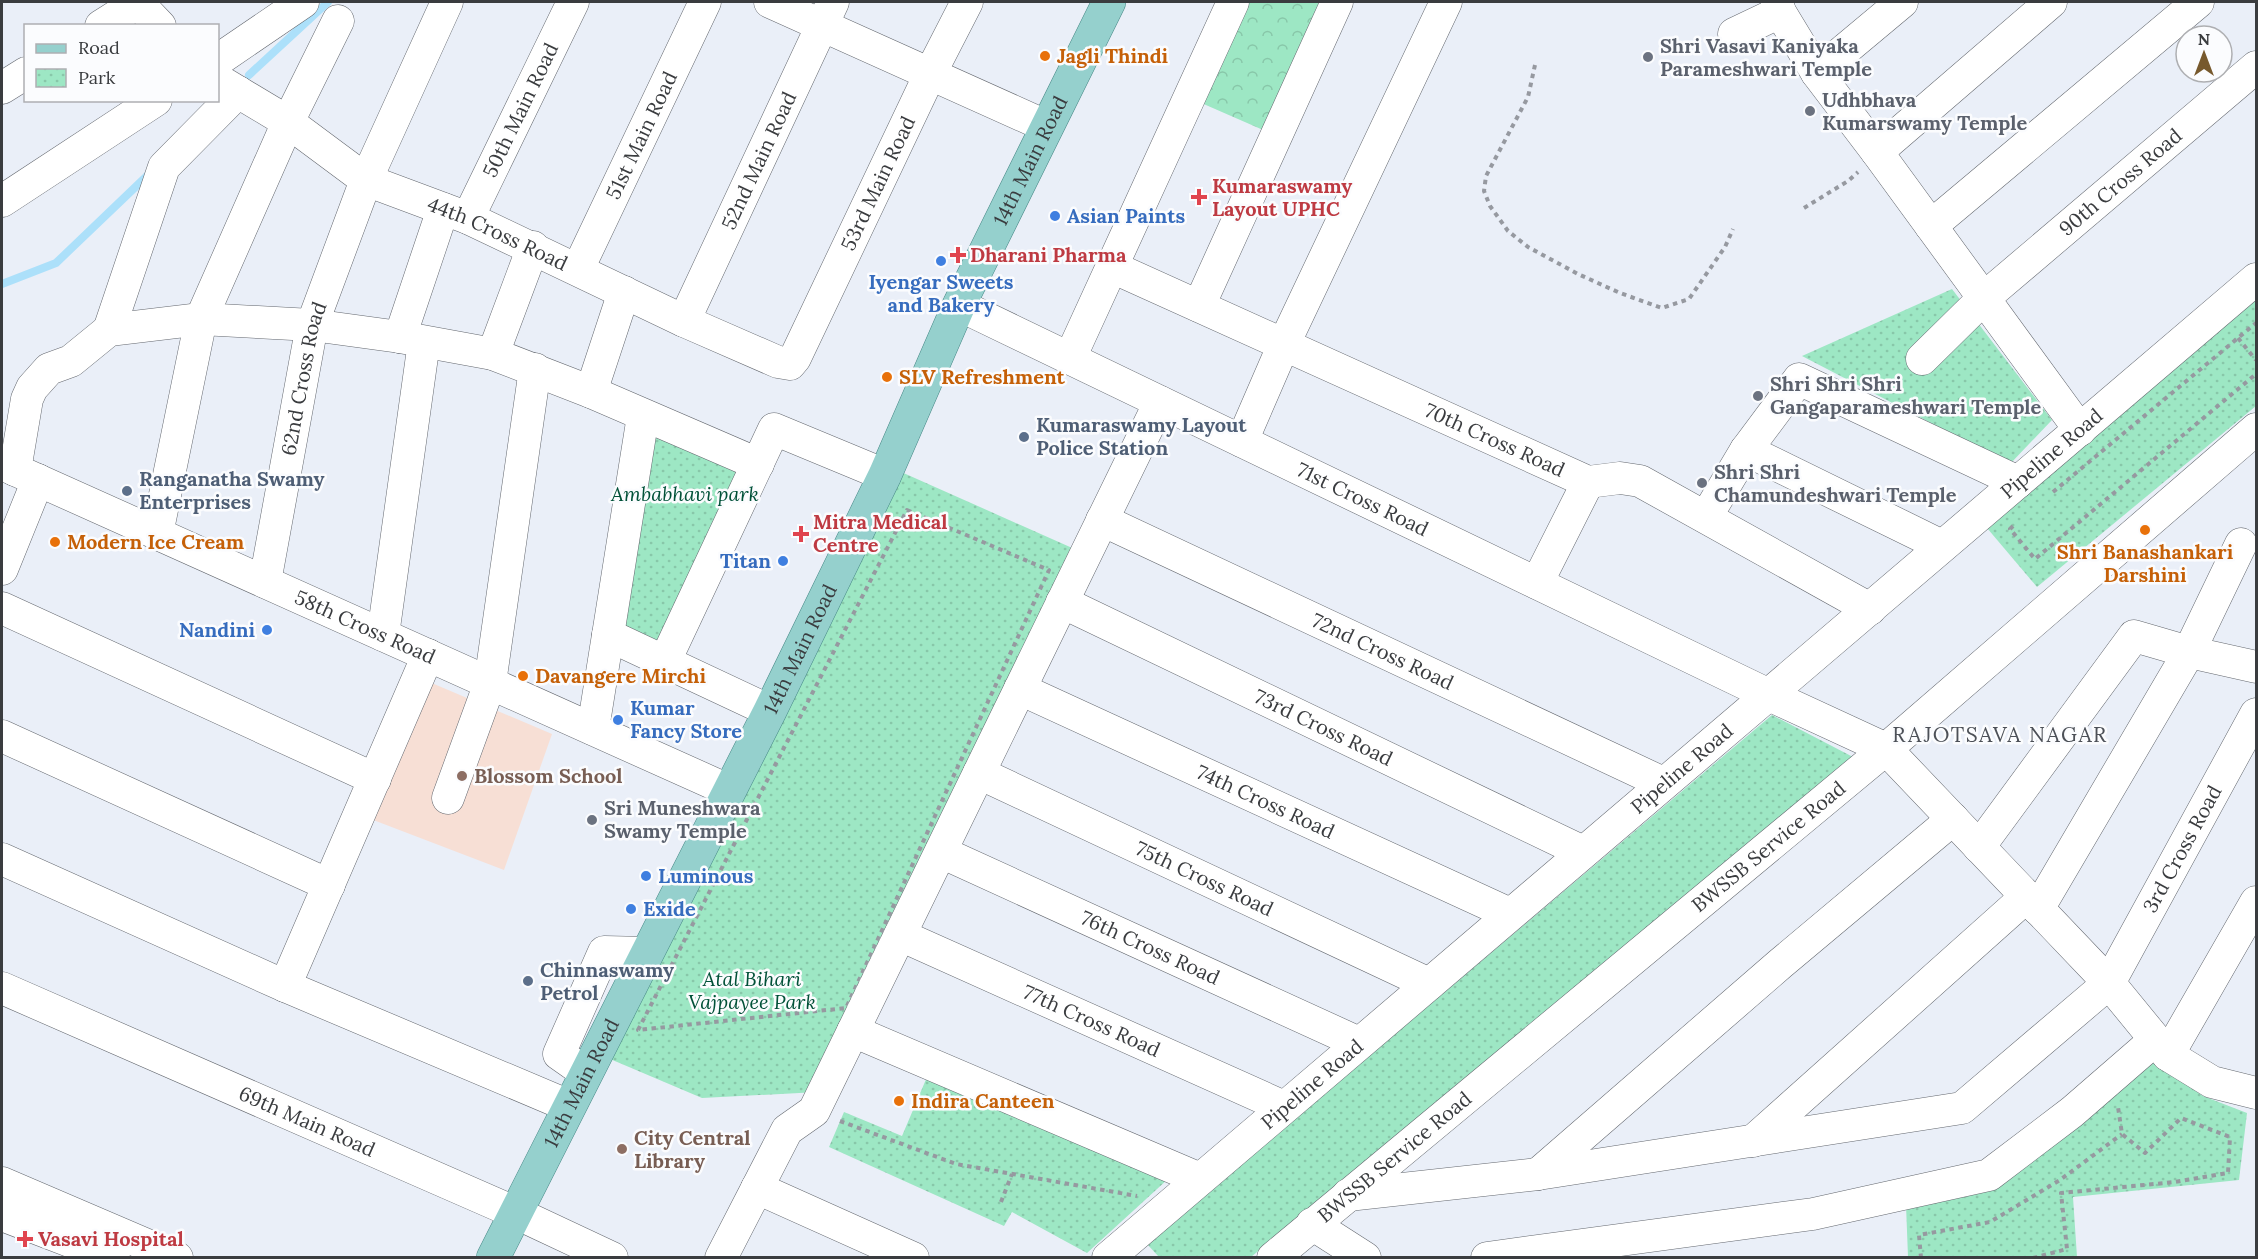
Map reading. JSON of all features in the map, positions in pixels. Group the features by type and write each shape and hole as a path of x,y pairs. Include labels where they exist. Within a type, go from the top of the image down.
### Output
{"main road":[{"name":"14th Main Road","path":"493,1257 770,711 885,475 959,305 1109,2"}],"street":[{"path":"104,24 138,2 158,24"},
{"path":"219,59 303,2"},
{"name":"62nd Cross Road","path":"265,582 312,325 366,180 447,2"},
{"name":"50th Main Road","path":"383,634 412,340 456,214 573,2"},
{"name":"51st Main Road","path":"578,269 705,2"},
{"path":"770,2 828,13 930,74 1046,126"},
{"name":"53rd Main Road","path":"790,364 795,358 930,74 967,2"},
{"path":"1070,358 1233,2"},
{"path":"1198,306 1337,2"},
{"path":"1242,441 1284,344 1446,2"},
{"path":"1817,73 1902,2"},
{"path":"1877,152 2051,2"},
{"path":"1931,226 2198,2"},
{"path":"1734,34 1779,7 1817,73 2080,430"},
{"name":"52nd Main Road","path":"684,321 828,13"},
{"path":"157,534 201,319 288,122 338,21"},
{"path":"2,61 24,71"},
{"name":"90th Cross Road","path":"1922,359 1984,298 2256,67"},
{"path":"2,88 24,73"},
{"name":"44th Cross Road","path":"228,86 288,122 366,180 456,214 578,269 684,321 778,362 790,364"},
{"path":"2,201 153,102"},
{"path":"2,569 27,399 32,388 49,369 71,361 109,330 164,167 215,102"},
{"path":"493,354 533,248"},
{"name":"70th Cross Road","path":"1112,267 1588,483 1620,478 1640,481 1870,609"},
{"name":"Pipeline Road","path":"1117,1255 1172,1203 1284,1107 2256,279"},
{"path":"591,392 624,292"},
{"name":"71st Cross Road","path":"959,305 1767,694 1886,749"},
{"path":"109,330 201,319 312,325 493,354 591,392 758,464"},
{"path":"448,798 490,683 535,369"},
{"path":"1706,517 1746,450 1799,379 2018,482"},
{"path":"721,1257 787,1130 814,1111 1160,402"},
{"path":"593,729 644,416"},
{"path":"665,661 774,429 885,475"},
{"name":"BWSSB Service Road","path":"1273,1257 1886,749 2255,432"},
{"path":"1746,450 1942,546"},
{"name":"58th Cross Road","path":"18,472 729,790"},
{"path":"1537,583 1588,483"},
{"name":"72nd Cross Road","path":"1102,520 1663,783"},
{"path":"1753,1141 2032,903 2189,652 2241,544"},
{"name":"73rd Cross Road","path":"1062,602 1583,852"},
{"path":"2,608 375,779"},
{"path":"608,634 770,711"},
{"path":"1979,847 2134,636 2189,652 2256,667"},
{"path":"285,986 428,655"},
{"name":"74th Cross Road","path":"1020,689 1510,914"},
{"name":"3rd Cross Road","path":"2109,983 2256,714"},
{"path":"2,736 329,885"},
{"path":"1886,749 2109,983 2161,1047 2212,1082 2256,1093"},
{"name":"75th Cross Road","path":"979,773 1429,984"},
{"path":"1538,1174 1780,964 1953,819"},
{"name":"76th Cross Road","path":"941,852 1359,1043"},
{"path":"2,859 285,986 569,1106"},
{"path":"1487,1257 1813,1214 1989,1175 2161,1047 2256,902"},
{"name":"77th Cross Road","path":"900,934 1284,1107"},
{"path":"1348,1195 1538,1174 1962,1108 2109,983"},
{"name":"69th Main Road","path":"2,988 514,1212 575,1249 612,1257"},
{"path":"854,1031 1200,1179"},
{"path":"2,1183 142,1251 177,1257"},
{"path":"757,1188 913,1257"},
{"path":"2,1215 114,1257"},
{"path":"1312,1224 1365,1257"}],"path":[{"path":"1535,65 1528,97 1485,176 1484,191 1490,206 1508,231 1528,248 1620,293 1662,308 1689,299 1725,247 1733,229"},
{"path":"1804,208 1848,181 1877,152"},
{"path":"2046,498 2256,322"},
{"path":"2238,338 2256,360"},
{"path":"2019,521 2010,528 2035,559 2256,374"},
{"path":"908,510 1048,570 846,1008 638,1030 908,510"},
{"path":"814,1111 956,1164 1172,1203"},
{"path":"1922,1257 1919,1235 1990,1222 2060,1180 2122,1134 2145,1153 2181,1118 2230,1137 2228,1173 2175,1182 2061,1193 2067,1249 2033,1257"},
{"path":"1001,1202 1012,1174"}],"shaded area":[{"name":"Blossom School","path":"427,681 552,734 504,870 368,818"}],"green space":[{"path":"1244,2 1330,2 1270,133 1199,102"},
{"path":"1952,289 2052,420 2010,464 1802,356"},
{"path":"2256,299 2256,406 2037,587 1987,528"},
{"name":"Ambabhavi park","path":"647,428 748,470 664,648 616,625"},
{"name":"Atal Bihari Vajpayee Park","path":"899,471 1079,551 818,1092 702,1098 603,1056"},
{"path":"1772,715 1853,757 1251,1257 1159,1257 1147,1244"},
{"path":"2155,1062 2203,1096 2247,1113 2239,1180 2073,1197 2077,1257 1908,1257 1906,1205 1992,1182"},
{"path":"927,1077 1168,1179 1087,1253 1012,1212 1004,1226 829,1147 844,1112 902,1136"}],"waterway":[{"path":"249,75 328,2"},
{"path":"2,284 56,263 149,174"}],"place":[{"name":"Jagli Thindi","path":"1045,56"},
{"name":"Shri Vasavi Kaniyaka Parameshwari Temple","path":"1648,57"},
{"name":"Udhbhava Kumarswamy Temple","path":"1810,111"},
{"name":"Kumaraswamy Layout UPHC","path":"1199,197"},
{"name":"Asian Paints","path":"1055,216"},
{"name":"Dharani Pharma","path":"958,255"},
{"name":"Iyengar Sweets and Bakery","path":"941,261"},
{"name":"SLV Refreshment","path":"887,377"},
{"name":"Shri Shri Shri Gangaparameshwari Temple","path":"1758,396"},
{"name":"Kumaraswamy Layout Police Station","path":"1024,437"},
{"name":"Shri Shri Chamundeshwari Temple","path":"1702,483"},
{"name":"Ranganatha Swamy Enterprises","path":"127,491"},
{"name":"Shri Banashankari Darshini","path":"2145,530"},
{"name":"Mitra Medical Centre","path":"801,534"},
{"name":"Modern Ice Cream","path":"55,542"},
{"name":"Titan","path":"783,561"},
{"name":"Nandini","path":"267,630"},
{"name":"Davangere Mirchi","path":"523,676"},
{"name":"Kumar Fancy Store","path":"618,720"},
{"name":"Blossom School","path":"462,776"},
{"name":"Sri Muneshwara Swamy Temple","path":"592,820"},
{"name":"Luminous","path":"646,876"},
{"name":"Exide","path":"631,909"},
{"name":"Chinnaswamy Petrol","path":"528,981"},
{"name":"Indira Canteen","path":"899,1101"},
{"name":"City Central Library","path":"622,1149"},
{"name":"Vasavi Hospital","path":"25,1239"}],"district":[{"name":"RAJOTSAVA NAGAR","path":"2000,735"}]}
